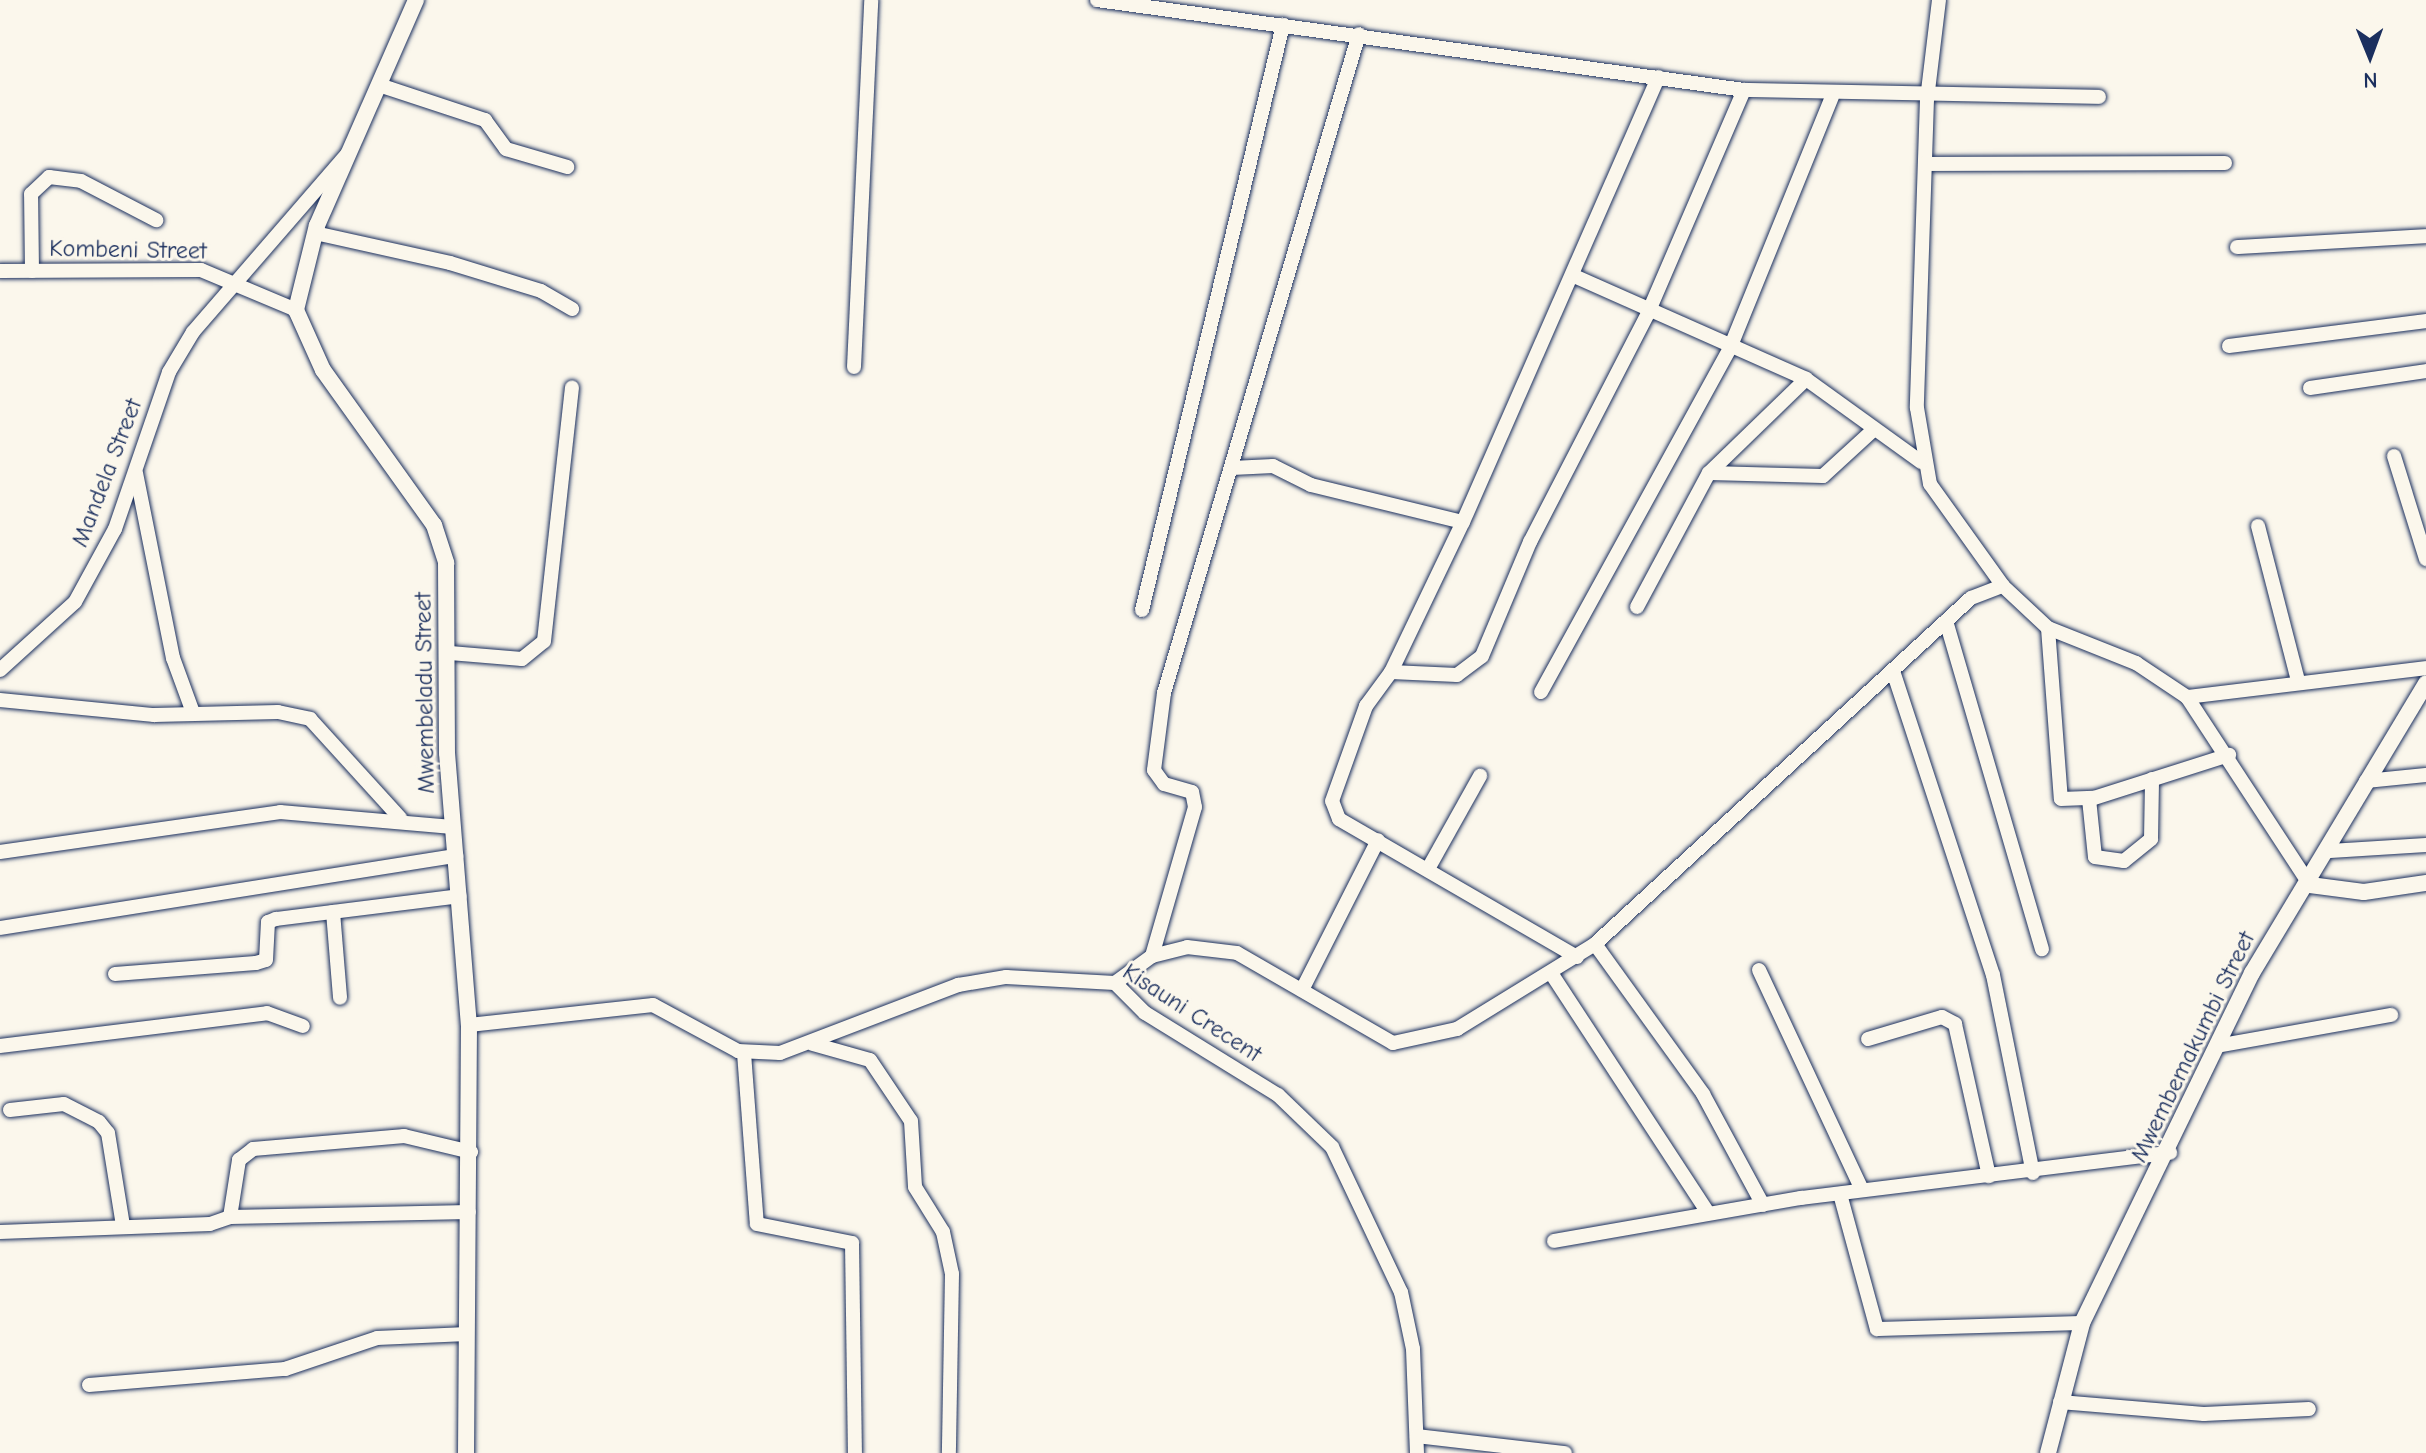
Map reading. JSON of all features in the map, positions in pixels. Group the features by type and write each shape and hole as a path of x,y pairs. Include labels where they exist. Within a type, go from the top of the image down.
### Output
{"street":[{"path":"296,310 315,233 416,0"},
{"path":"854,367 871,0"},
{"path":"1097,0 1359,34 1744,90 1832,97 1927,99 2099,97"},
{"path":"1921,462 1927,99 1939,0"},
{"path":"1142,610 1283,25"},
{"path":"1152,956 1195,802 1189,790 1158,778 1157,731 1359,34"},
{"path":"1577,957 1339,819 1332,801 1366,706 1391,672 1463,522 1574,276 1658,77"},
{"path":"379,85 485,120 506,149 567,167"},
{"path":"1391,672 1457,675 1482,656 1530,542 1648,313 1744,90"},
{"path":"1541,692 1730,348 1832,97"},
{"name":"Mandela Street","path":"0,670 75,602 136,473 169,372 212,308 241,281 349,152"},
{"path":"1925,164 2225,163"},
{"path":"32,271 31,194 49,177 81,181 156,220"},
{"path":"315,233 450,263 541,291 572,309"},
{"path":"2237,247 2426,236"},
{"name":"Kombeni Street","path":"0,271 201,270 241,281 296,310"},
{"path":"1574,276 1648,313 1806,379 1871,432 1921,462 2003,586 2048,628 2136,663 2187,697 2229,755 2310,885 2364,892 2426,883"},
{"name":"Mwembeladu Street","path":"296,310 323,370 434,525 446,563 452,827 469,1025 471,1152 466,1453"},
{"path":"2229,346 2426,321"},
{"path":"2310,388 2426,371"},
{"path":"1637,607 1709,473 1806,379"},
{"path":"450,653 522,659 544,641 572,388"},
{"path":"1709,473 1823,476 1871,432"},
{"path":"2394,456 2426,559"},
{"path":"1232,468 1273,466 1311,485 1463,522"},
{"path":"136,473 173,658 192,710"},
{"path":"2258,526 2298,681"},
{"path":"1115,983 1152,956 1218,948 1250,958 1378,1039 1404,1044 1457,1029 1493,1003 1553,976 1595,944 1971,598 2003,586"},
{"path":"1946,621 2042,949"},
{"path":"2048,628 2057,794 2089,799 2229,755"},
{"path":"2187,697 2298,681 2426,668"},
{"path":"1893,671 1993,975 2033,1173"},
{"name":"Mwembemakumbi Street","path":"2048,1453 2082,1323 2170,1153 2252,973 2310,885 2366,781 2426,683"},
{"path":"0,700 154,715 192,710 310,719 400,818"},
{"path":"2366,781 2426,775"},
{"path":"1428,869 1480,776"},
{"path":"2089,799 2095,857 2124,861 2151,839 2152,779"},
{"path":"0,852 280,812 400,818 452,827"},
{"path":"1302,990 1378,840"},
{"path":"2330,851 2426,845"},
{"path":"0,928 456,856"},
{"path":"115,974 256,963 268,953 268,922 460,896"},
{"path":"333,912 340,998"},
{"path":"1595,944 1703,1094 1763,1205"},
{"path":"1759,970 1862,1190"},
{"path":"1553,976 1708,1213"},
{"name":"Kisauni Crecent","path":"744,1053 813,1044 884,1009 958,985 1021,977 1115,983 1145,1013 1278,1095 1332,1147 1401,1292 1413,1349 1417,1453"},
{"path":"469,1025 653,1005 744,1053 757,1224 852,1243 855,1453"},
{"path":"0,1046 267,1013 303,1026"},
{"path":"2217,1046 2391,1015"},
{"path":"1868,1039 1942,1017 1955,1024 1989,1176"},
{"path":"813,1044 870,1060 911,1121 915,1187 943,1232 952,1274 949,1453"},
{"path":"10,1110 64,1104 99,1122 112,1153 123,1226"},
{"path":"230,1217 239,1160 248,1150 404,1136 471,1152"},
{"path":"1554,1241 1708,1213 1862,1190 2033,1173 2170,1153"},
{"path":"1840,1194 1877,1329 2082,1323"},
{"path":"0,1232 194,1226 230,1217 469,1212"},
{"path":"89,1385 285,1369 377,1338 467,1334"},
{"path":"2060,1402 2204,1414 2309,1409"},
{"path":"1417,1436 1565,1453"}]}
